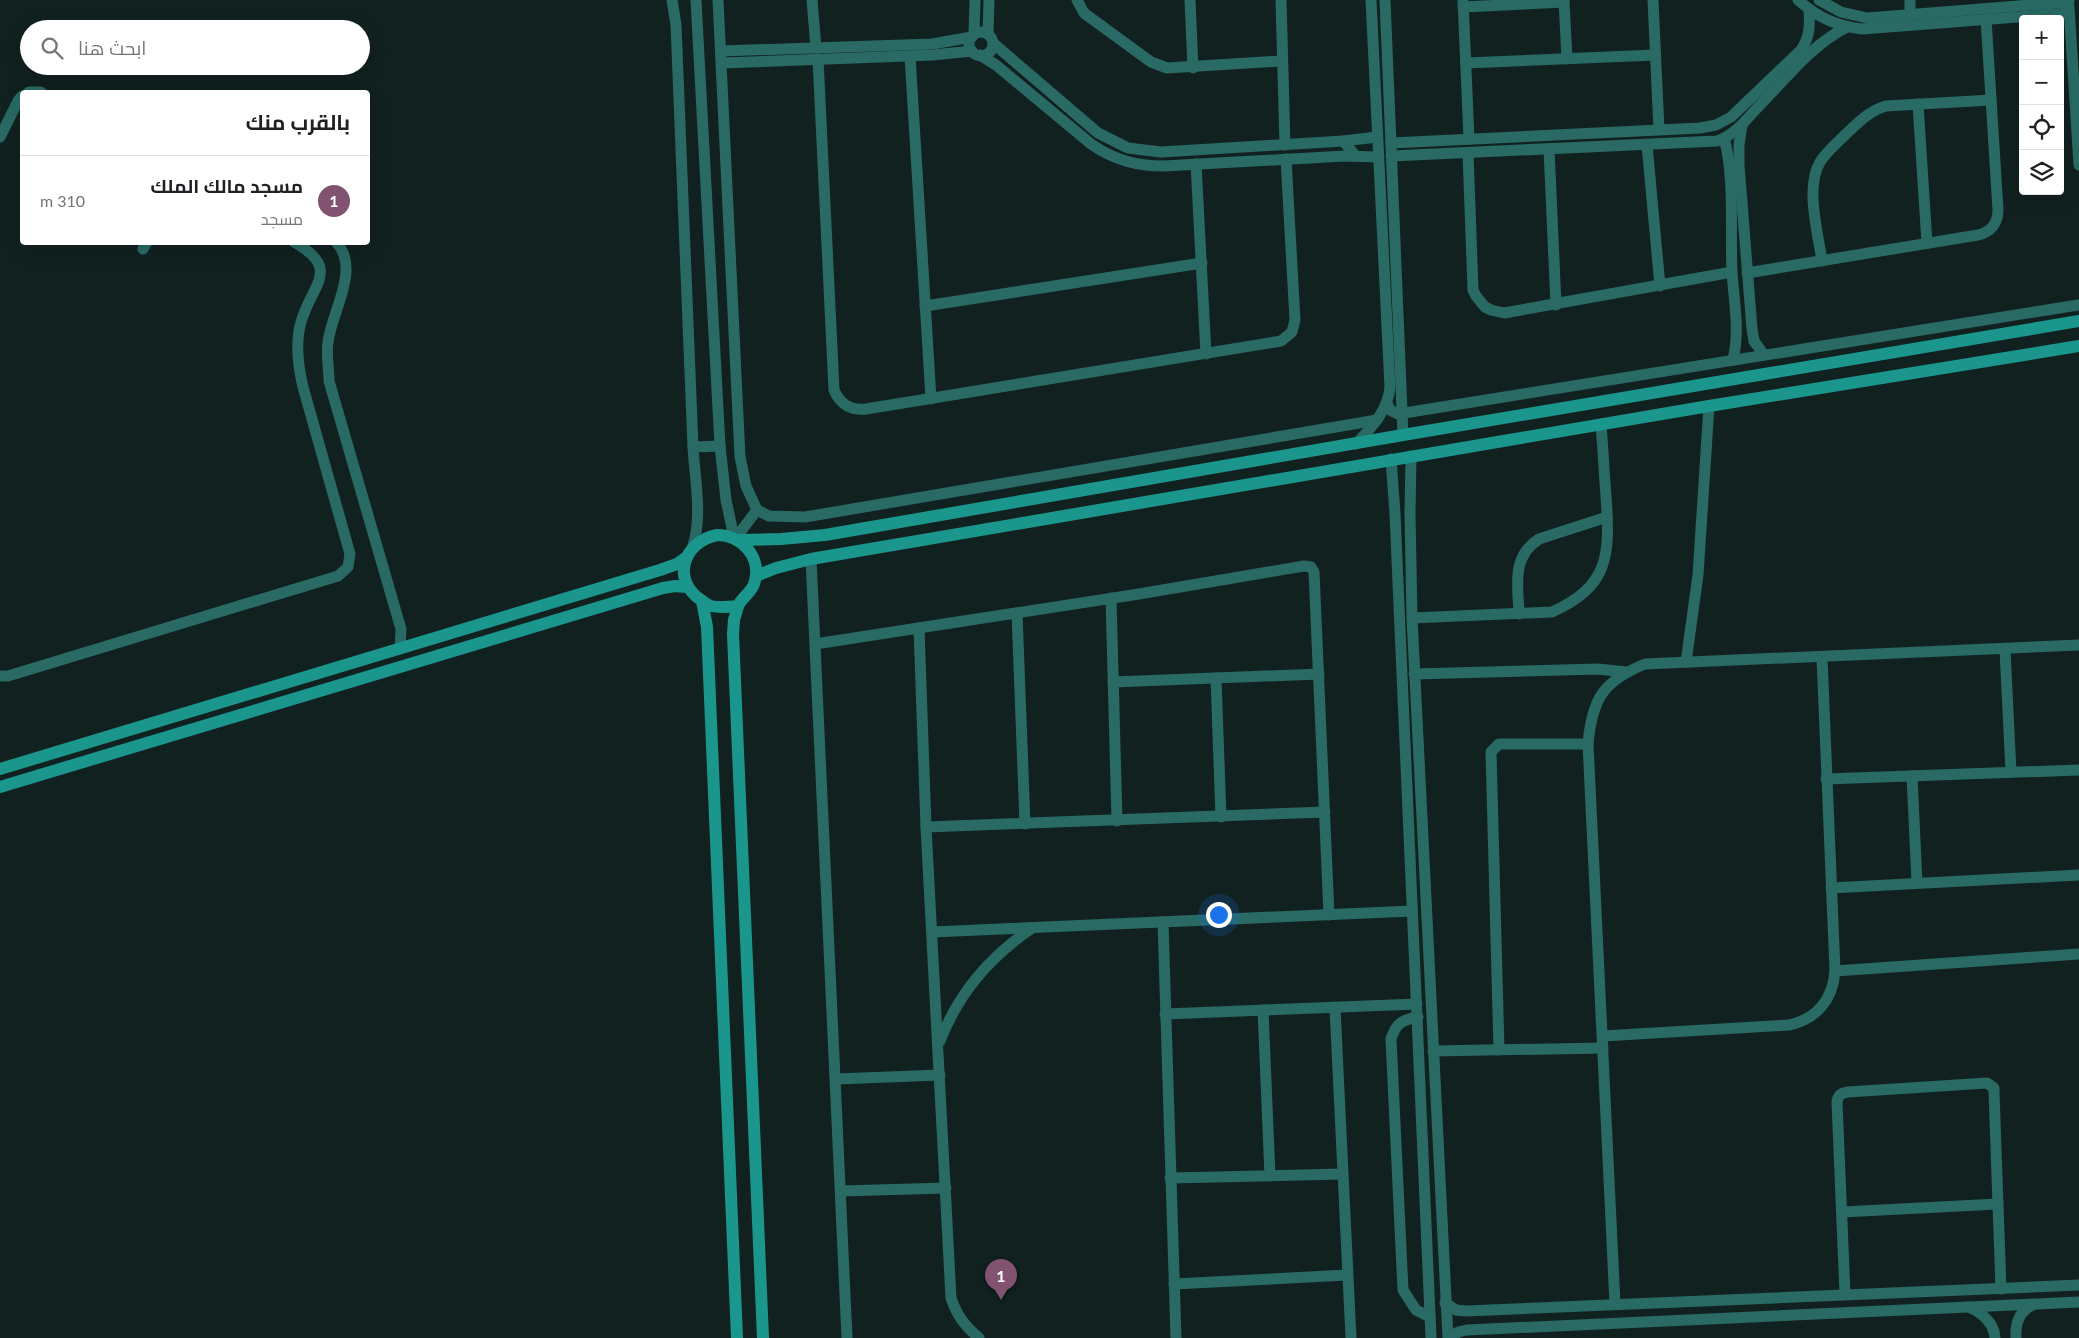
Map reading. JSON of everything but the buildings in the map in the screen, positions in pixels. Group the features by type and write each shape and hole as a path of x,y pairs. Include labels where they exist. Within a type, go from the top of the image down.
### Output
{"street":[{"path":"672,0 676,25 693,447 698,516 696,534 684,572 687,586 692,594 709,606 721,608 738,606"},
{"path":"696,0 720,446 726,500 732,528 735,538 746,546 753,555 756,566 756,576 750,591 738,606 734,620 733,642 763,1338"},
{"path":"718,0 740,457 746,486 757,510 769,516 804,517 1377,420"},
{"path":"812,0 817,54 834,390 846,406 859,410 1281,341 1292,332 1295,320 1286,159"},
{"path":"976,0 973,36 970,44 976,53 996,65 1102,152 1125,162 1138,165 1196,164 1356,156 1378,157"},
{"path":"722,57 817,54 910,56 989,52 990,0"},
{"path":"1077,0 1084,13 1150,62 1167,68 1193,68 1282,61"},
{"path":"1190,0 1193,68"},
{"path":"1281,0 1285,145"},
{"path":"1356,444 1377,420 1387,403 1390,380 1371,0"},
{"path":"1385,0 1403,435"},
{"path":"1653,0 1659,130"},
{"path":"1798,0 1825,20 1847,27 1876,28 1986,19 2069,5"},
{"path":"1819,0 1841,12 1867,18 1910,15 1993,4 2069,5"},
{"path":"1910,0 1910,15"},
{"path":"1469,139 1463,4 1564,1 1567,59"},
{"path":"2069,5 2079,165"},
{"path":"1391,143 1708,127 1731,117 1801,50 1809,34 1809,10"},
{"path":"1747,273 1984,234 1996,223 1998,210 1986,19"},
{"path":"1391,156 1710,142 1724,138 1736,131 1820,44 1847,27"},
{"path":"1372,30 1386,29"},
{"path":"817,54 937,43 973,36 981,32 1098,133 1128,148 1161,152 1343,141 1378,137"},
{"path":"1466,63 1655,55"},
{"path":"910,56 931,399"},
{"path":"0,137 20,98"},
{"path":"1822,261 1813,192 1814,178 1819,164 1828,152 1872,112 1886,106 1991,100"},
{"path":"1918,104 1928,243"},
{"path":"1733,360 1737,336 1732,272 1739,146 1742,125"},
{"path":"1724,138 1747,273 1752,335 1764,355"},
{"path":"1343,141 1356,156"},
{"path":"1647,145 1660,286"},
{"path":"1549,149 1556,305"},
{"path":"1468,153 1473,290 1485,307 1498,312 1556,305 1732,272"},
{"path":"1196,164 1206,354"},
{"path":"1382,244 1395,243"},
{"path":"0,676 8,676 338,576 348,567 350,554 298,362 300,324 320,279 320,269 314,255 299,245"},
{"path":"338,245 344,254 347,270 328,343 329,381 401,629 400,649"},
{"path":"925,306 1202,263"},
{"path":"1387,403 1394,413 1403,413 2078,304"},
{"path":"2063,324 2074,312 2078,304"},
{"path":"0,769 669,567 703,540 710,537 724,535 735,538 782,539 825,535 1403,435 2079,322"},
{"path":"1737,336 1752,335"},
{"path":"756,576 776,568 811,559 1693,408 2079,346"},
{"path":"1691,387 1693,408"},
{"path":"1686,662 1698,566 1709,406"},
{"path":"1412,618 1552,612 1572,603 1588,589 1601,571 1608,550 1608,517 1601,424"},
{"path":"693,447 720,446"},
{"path":"1412,456 1410,513 1414,674 1445,1303 1449,1338 1458,1332 1467,1330 2079,1302"},
{"path":"1391,460 1432,1338"},
{"path":"735,538 757,510"},
{"path":"1395,514 1410,513"},
{"path":"1519,614 1518,569 1524,552 1530,544 1539,539 1608,517"},
{"path":"811,559 847,1338"},
{"path":"815,644 1308,566 1314,572 1329,915"},
{"path":"613,584 619,600"},
{"path":"0,787 619,600 669,586 687,586"},
{"path":"1111,598 1117,821"},
{"path":"702,601 707,627 738,1338"},
{"path":"1017,613 1025,824"},
{"path":"919,628 926,827 951,1298 955,1311 962,1322 979,1338"},
{"path":"1615,1304 1588,744 1590,719 1597,700 1609,684 1626,672 1645,664 2078,647"},
{"path":"2005,650 2011,772"},
{"path":"1433,1051 1499,1050 1797,1024 1811,1017 1822,1007 1833,986 1834,971 1822,658"},
{"path":"1414,674 1598,669 1626,672"},
{"path":"1113,682 1319,674"},
{"path":"1216,678 1221,817"},
{"path":"234,698 239,716"},
{"path":"1499,1050 1491,752 1499,744 1588,744"},
{"path":"1826,779 2079,770"},
{"path":"1912,776 1917,883"},
{"path":"926,827 1325,812"},
{"path":"1831,888 2079,875"},
{"path":"932,932 1412,912"},
{"path":"1162,922 1176,1338"},
{"path":"939,1045 954,1010 975,978 1001,951 1032,928"},
{"path":"1834,971 2079,954"},
{"path":"1165,1014 1417,1004"},
{"path":"1334,1008 1351,1338"},
{"path":"1263,1010 1270,1176"},
{"path":"1418,1017 1402,1020 1394,1028 1391,1039 1403,1290 1408,1301 1416,1310 1430,1317"},
{"path":"836,1078 940,1075"},
{"path":"1845,1294 1838,1096 1842,1092 1987,1083 1994,1088 2000,1289"},
{"path":"1421,1092 1434,1092"},
{"path":"1170,1178 1342,1174"},
{"path":"841,1191 946,1188"},
{"path":"1842,1212 1998,1204"},
{"path":"1174,1284 1347,1275"},
{"path":"1445,1303 1456,1310 1466,1312 2079,1285"},
{"path":"2016,1338 2017,1322 2021,1314 2036,1304"},
{"path":"1969,1307 1984,1317 1995,1332 1995,1338"}],"place":[{"name":"مسجد مالك الملك","path":"1001,1300"}]}
